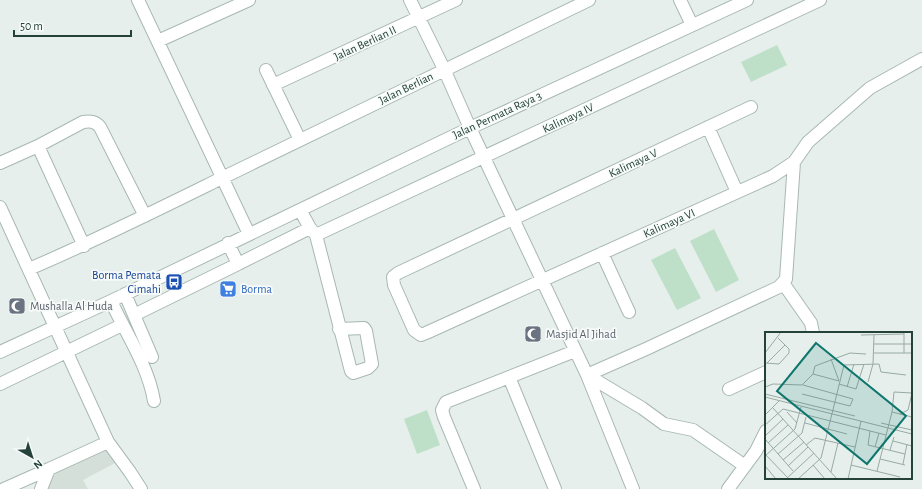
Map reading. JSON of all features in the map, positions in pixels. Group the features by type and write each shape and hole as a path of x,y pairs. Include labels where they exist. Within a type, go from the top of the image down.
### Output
{"street":[{"path":"138,0 249,234"},
{"path":"158,41 249,0"},
{"path":"410,0 444,69 470,128 587,375 633,489"},
{"name":"Jalan Berlian II","path":"273,85 456,0"},
{"name":"Jalan Berlian","path":"29,269 84,246 444,69 589,0"},
{"path":"680,0 692,25"},
{"name":"Jalan Permata Raya 3","path":"0,352 111,301 228,243 470,128 747,0"},
{"name":"Kalimaya IV","path":"134,315 238,264 484,157 820,0"},
{"path":"587,375 780,287 786,279 794,162 808,142 870,88 922,59"},
{"path":"266,70 300,140"},
{"name":"Kalimaya V","path":"543,281 421,335 414,330 394,284 393,277 398,273 751,108"},
{"path":"0,163 38,146 83,122 89,121 97,124 145,216"},
{"path":"708,128 737,192"},
{"path":"38,146 84,246"},
{"name":"Kalimaya VI","path":"543,281 773,176 794,162"},
{"path":"0,207 108,442 141,489"},
{"path":"300,210 313,232 339,329"},
{"path":"228,243 238,264"},
{"path":"602,253 629,312"},
{"path":"783,283 811,323 813,332"},
{"path":"125,294 152,357"},
{"path":"111,301 142,364 151,385 154,401"},
{"path":"0,384 122,325"},
{"path":"474,489 444,417 443,407 449,400 575,351"},
{"path":"729,389 765,372"},
{"path":"587,375 642,408 664,424 693,430 745,466"},
{"path":"509,377 555,489"},
{"path":"728,489 756,451 765,433"},
{"path":"4,489 49,470 108,442"},
{"path":"41,489 49,470"}],"shaded area":[{"path":"107,448 117,462 83,480 88,489 46,489 53,473"}],"green space":[{"path":"777,45 787,65 751,82 741,62"},
{"path":"714,229 739,280 716,292 690,241"},
{"path":"675,248 701,298 677,310 651,260"},
{"path":"427,410 440,445 417,454 404,419"}],"place":[{"name":"Borma Pemata Cimahi","path":"174,282"},
{"name":"Borma","path":"228,289"},
{"name":"Mushalla Al Huda","path":"17,306"},
{"name":"Masjid Al Jihad","path":"533,334"}]}
